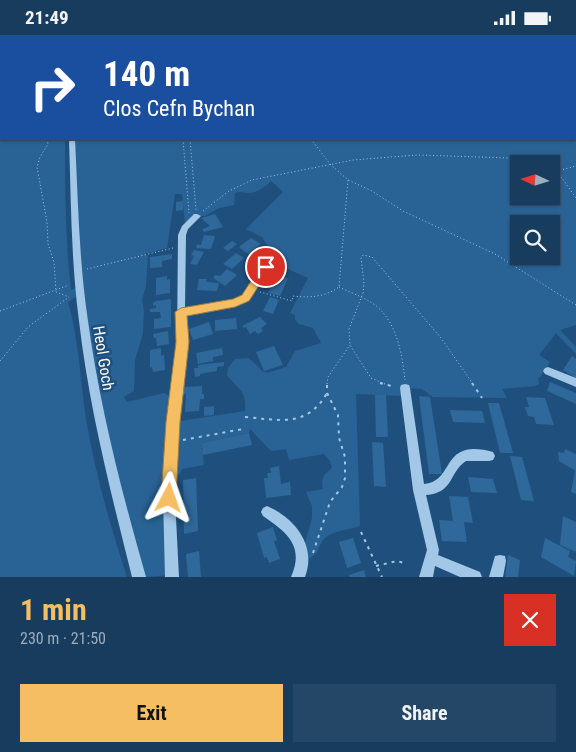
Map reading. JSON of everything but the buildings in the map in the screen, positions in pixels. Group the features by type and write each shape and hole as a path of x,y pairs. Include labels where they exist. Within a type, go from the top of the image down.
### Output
{"street":[{"name":"Heol Goch","path":"72,140 79,281 94,391 113,479 140,577"},
{"path":"172,577 169,498 172,442 182,342 181,247 182,231 193,220"},
{"path":"181,312 235,303 246,298 266,267"},
{"path":"548,371 576,383"},
{"path":"405,388 419,490 432,537 433,551 426,577"},
{"path":"419,490 427,491 443,484 460,459 465,456 488,456"},
{"path":"267,512 286,524 298,536 302,559 300,574"},
{"path":"431,558 475,577"},
{"path":"496,577 500,561"}],"path":[{"path":"46,140 48,144 40,157 37,167 47,222 48,244 54,262 56,292 69,297"},
{"path":"183,140 193,220"},
{"path":"190,140 193,220"},
{"path":"313,140 330,164 348,180 372,191 403,211 495,253 576,305"},
{"path":"193,220 239,185 252,180 330,164 373,157 417,155 510,158"},
{"path":"560,170 576,166"},
{"path":"560,175 576,198"},
{"path":"339,287 348,180"},
{"path":"0,311 79,281 181,247"},
{"path":"339,287 362,297 375,305 388,319 401,352 405,388 388,386 371,377 350,345 349,329 362,297 364,283 361,258 366,255 372,257 441,338 482,398"},
{"path":"0,361 28,327 69,297 79,281"},
{"path":"252,290 292,301 293,296 316,297 339,287"},
{"path":"245,417 295,421 319,408 327,393 328,377 350,345"},
{"path":"300,574 320,536 330,502 342,487 345,478 345,457 339,438 338,415 327,393"},
{"path":"172,442 243,429"},
{"path":"361,532 382,577"},
{"path":"376,566 398,561 404,563"}],"shaded area":[{"path":"0,140 65,140 69,271 71,290 79,286 80,294 68,302 75,331 86,419 98,479 127,577 0,577"},
{"path":"74,140 576,140 576,325 560,330 576,347 576,354 556,333 539,355 550,362 538,378 539,384 502,389 507,398 433,397 422,389 405,388 401,396 356,394 360,526 329,535 312,557 308,559 304,547 312,518 312,506 306,492 323,489 323,477 332,468 330,461 324,454 289,460 286,449 271,451 250,429 249,433 202,443 204,465 182,469 180,474 170,476 172,575 145,577 106,436 80,274","holes":["271,181 283,192 246,229 262,237 279,265 308,278 290,313 295,315 295,320 299,324 313,328 321,343 295,351 286,367 266,373 248,358 235,359 228,368 227,375 241,390 245,398 245,411 174,422 176,395 170,396 164,393 127,402 124,397 134,391 135,360 143,333 144,311 142,300 146,286 148,256 144,254 167,248 175,194 182,194 185,223 193,216 205,216 219,208 234,205 235,193 255,192"]}],"route":[{"path":"169,498 173,422 182,342 181,312 235,303 246,298 266,267"}]}
